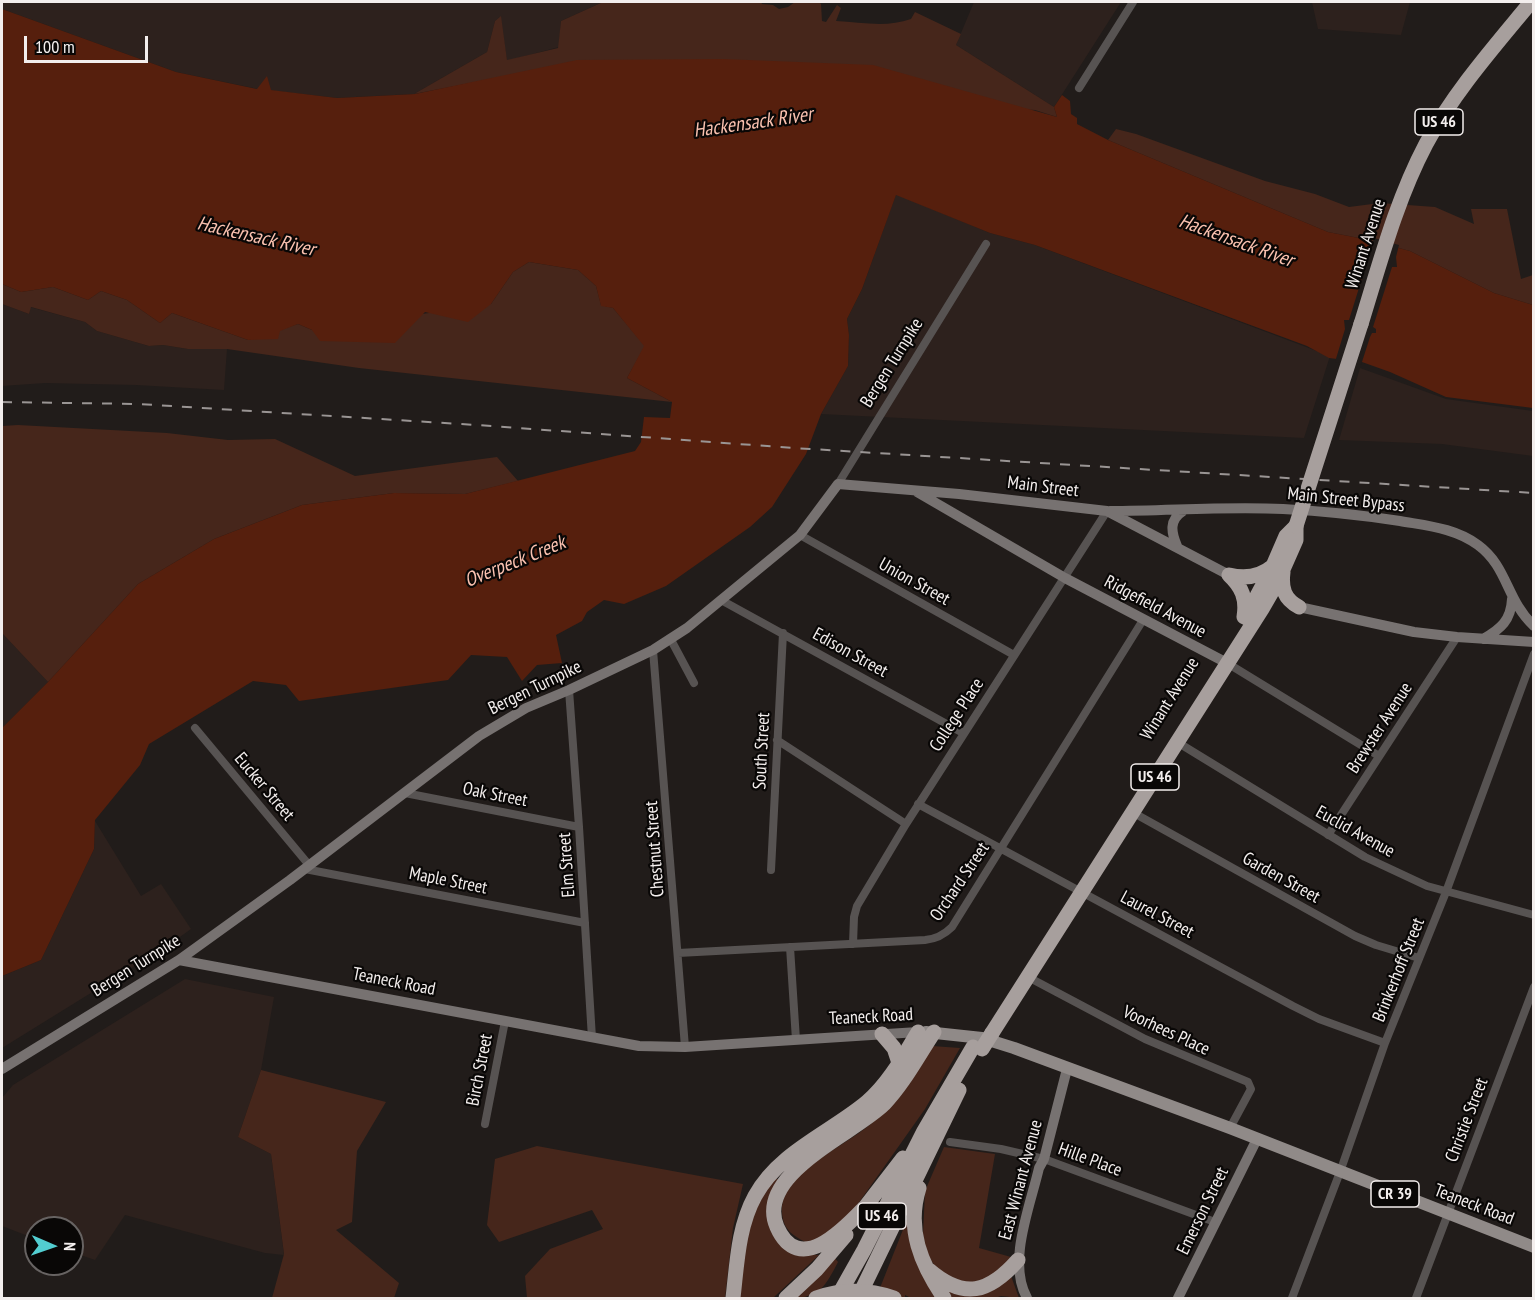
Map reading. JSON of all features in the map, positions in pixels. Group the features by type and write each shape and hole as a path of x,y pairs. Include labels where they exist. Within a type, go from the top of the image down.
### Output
{"highway":[{"name":"Winant Avenue","path":"1021,979 1250,618 1278,567 1286,536 1295,526 1394,219 1414,170 1431,136 1455,98 1531,2"},
{"path":"1229,575 1255,576 1278,567 1283,592 1288,600 1299,607"},
{"path":"1229,575 1239,586 1250,618 1272,608 1299,607"},
{"name":"Winant Avenue","path":"1078,889 1177,742 1223,661"},
{"name":"US 46","path":"858,1299 978,1048 1021,979"},
{"path":"733,1299 742,1231 759,1189 784,1161 868,1101 926,1032"},
{"path":"864,1208 831,1239 811,1248 801,1248 788,1242 778,1230 774,1219 778,1196 790,1174 883,1105 895,1090 926,1032"},
{"path":"882,1034 894,1048 899,1063"},
{"name":"US 46","path":"837,1299 924,1131 978,1048"},
{"path":"786,1299 832,1252 924,1131"},
{"path":"930,1147 913,1214 915,1238 925,1267 944,1299"},
{"path":"925,1267 951,1285 976,1288 1000,1279 1018,1260"},
{"path":"816,1299 838,1292 860,1291 894,1299"}],"main road":[{"name":"Teaneck Road","path":"926,1032 982,1038 1257,1138 1533,1247"}],"street":[{"path":"1079,88 1133,2"},
{"name":"Bergen Turnpike","path":"2,1070 179,960 307,867 479,736 526,708 653,650 687,628 800,535 838,484 986,244"},
{"name":"Main Street","path":"838,484 959,494 1107,511 1229,575"},
{"name":"Ridgefield Avenue","path":"914,491 1065,578 1223,661 1379,756"},
{"path":"959,494 957,508 960,517"},
{"name":"Main Street Bypass","path":"1107,511 1254,509 1316,511 1353,514 1442,528 1467,538 1490,555 1504,578 1512,598 1524,617 1533,626"},
{"name":"College Place","path":"853,944 854,917 857,906 918,804 1107,511"},
{"path":"1177,546 1171,533 1172,524 1176,516 1184,511"},
{"name":"Union Street","path":"800,535 1014,655"},
{"path":"1483,639 1506,624 1512,610 1512,598"},
{"name":"Edison Street","path":"721,600 963,733"},
{"path":"1299,607 1414,632 1533,642"},
{"name":"Orchard Street","path":"678,953 925,940 946,933 952,927 1143,620"},
{"name":"South Street","path":"771,870 783,633"},
{"name":"Brewster Avenue","path":"1328,835 1457,637"},
{"path":"670,638 694,683"},
{"name":"Chestnut Street","path":"653,650 685,1047"},
{"name":"Brinkerhoff Street","path":"1292,1299 1385,1043 1446,892 1533,654"},
{"name":"Elm Street","path":"568,690 592,1038"},
{"name":"Eucker Street","path":"195,728 307,867"},
{"path":"777,740 906,824"},
{"name":"Euclid Avenue","path":"1177,742 1365,857 1427,886 1533,915"},
{"name":"Oak Street","path":"405,793 579,827"},
{"name":"Laurel Street","path":"918,804 1308,1014 1385,1043"},
{"name":"Garden Street","path":"1132,812 1355,936 1419,958"},
{"name":"Maple Street","path":"307,867 585,923"},
{"path":"790,947 796,1040"},
{"name":"Teaneck Road","path":"179,960 639,1046 685,1047 926,1032"},
{"name":"Voorhees Place","path":"1021,979 1180,1056 1248,1082 1251,1089 1230,1128"},
{"name":"Christie Street","path":"1416,1299 1533,987"},
{"name":"Birch Street","path":"485,1124 505,1021"},
{"name":"East Winant Avenue","path":"1027,1299 1019,1281 1018,1260 1039,1168 1044,1159 1067,1069"},
{"name":"Emerson Street","path":"1178,1299 1257,1138"},
{"name":"Hille Place","path":"950,1142 1001,1149 1044,1159 1215,1222"}],"shaded area":[{"path":"2,2 603,2 561,21 559,47 507,61 500,17 495,21 487,52 414,94 337,98 258,89 176,72 2,9"},
{"path":"603,2 761,2 779,9 795,2 819,2 822,21 826,22 837,5 841,8 836,21 874,24 902,22 911,19 915,12 961,34 956,45 1054,107 1057,117 1035,110 491,79 414,94 487,52 495,21 501,16 507,60 558,48 561,21"},
{"path":"974,2 1121,2 1054,107 956,45"},
{"path":"1312,2 1410,2 1401,35 1318,29"},
{"path":"1116,129 1136,134 1265,181 1315,194 1349,207 1380,203 1435,207 1474,224 1471,209 1507,209 1521,279 1533,275 1533,305 1494,293 1410,251 1328,232 1108,140"},
{"path":"896,194 990,233 1035,245 1330,356 1304,438 821,414 848,366 847,319 862,289"},
{"path":"529,262 578,270 596,286 601,305 613,308 645,346 627,378 672,402 359,368 227,349 149,346 97,331 85,322 31,307 29,314 2,304 2,284 21,292 53,287 88,300 101,291 127,300 160,323 172,313 248,340 298,324 312,330 491,304 513,272"},
{"path":"2,304 29,314 30,307 85,322 97,331 149,346 227,349 224,390 45,383 2,386"},
{"path":"1360,368 1446,399 1533,411 1533,456 1442,444 1339,440"},
{"path":"2,426 167,433 228,440 275,439 355,476 497,457 518,481 465,494 394,493 302,505 214,539 138,584 48,682 2,633"},
{"path":"2,633 48,682 2,728"},
{"path":"95,821 141,896 161,884 191,929 2,1048 2,976 41,960 94,849"},
{"path":"185,979 274,997 261,1070 238,1137 271,1154 284,1255 265,1253 125,1215 95,1260 84,1256 84,1216 24,1216 24,1234 2,1226 2,1098 13,1085"},
{"path":"932,1046 960,1048 925,1109 855,1208 829,1235 809,1244 794,1235 787,1228 782,1212 784,1198 792,1184 817,1161 862,1131 882,1114 905,1086"},
{"path":"261,1070 386,1102 357,1151 352,1222 336,1230 399,1283 394,1298 272,1298 284,1254 271,1154 238,1137"},
{"path":"537,1146 743,1184 733,1228 725,1298 527,1298 525,1276 550,1249 603,1229 592,1210 499,1242 487,1225 495,1159"},
{"path":"944,1147 995,1154 979,1248 1011,1257 1002,1272 980,1283 960,1283 940,1274 927,1254 923,1235 925,1191"},
{"path":"773,1179 778,1179 769,1208 803,1254 819,1255 773,1298 739,1298 752,1212"},
{"path":"908,1217 937,1298 911,1298 905,1295 905,1298 876,1298"},
{"path":"834,1257 838,1262 821,1289 809,1296 792,1298"},
{"path":"1011,1276 1019,1298 1001,1296 949,1298 939,1286 964,1293"}],"water":[{"path":"2,9 176,72 257,89 267,76 271,90 337,98 415,94 577,60 723,59 873,65 1057,117 1054,107 1062,95 1070,101 1071,114 1077,118 1077,124 1108,140 1328,232 1410,251 1494,293 1533,305 1533,408 1446,397 1362,362 1329,358 1307,346 1035,245 990,233 896,195 862,289 847,319 848,366 821,414 806,454 772,507 750,527 666,586 624,604 604,600 587,612 582,621 556,635 562,663 537,665 522,681 507,657 471,655 448,680 299,701 286,685 253,681 149,744 140,765 95,820 94,849 41,960 2,976 2,728 48,682 138,584 214,539 302,505 394,493 465,494 635,451 641,442 644,417 670,418 672,402 627,378 644,346 613,308 601,306 596,286 578,270 529,262 513,272 491,304 468,322 425,312 395,343 320,341 312,330 298,324 280,331 278,339 248,340 172,313 160,323 127,300 101,291 88,300 53,287 21,292 2,284"}],"pier":[{"path":"1374,238 1399,245 1396,257 1397,267 1392,267 1373,327 1376,333 1372,333 1370,337 1361,365 1335,362 1345,329 1344,320 1349,320 1368,259 1364,256 1365,253 1369,253"}],"railway":[{"path":"2,402 138,404 794,448 1534,493"}],"water label":[{"name":"Hackensack River","path":"753,123"},
{"name":"Hackensack River","path":"256,237"},
{"name":"Hackensack River","path":"1236,241"},
{"name":"Overpeck Creek","path":"515,562"}]}
